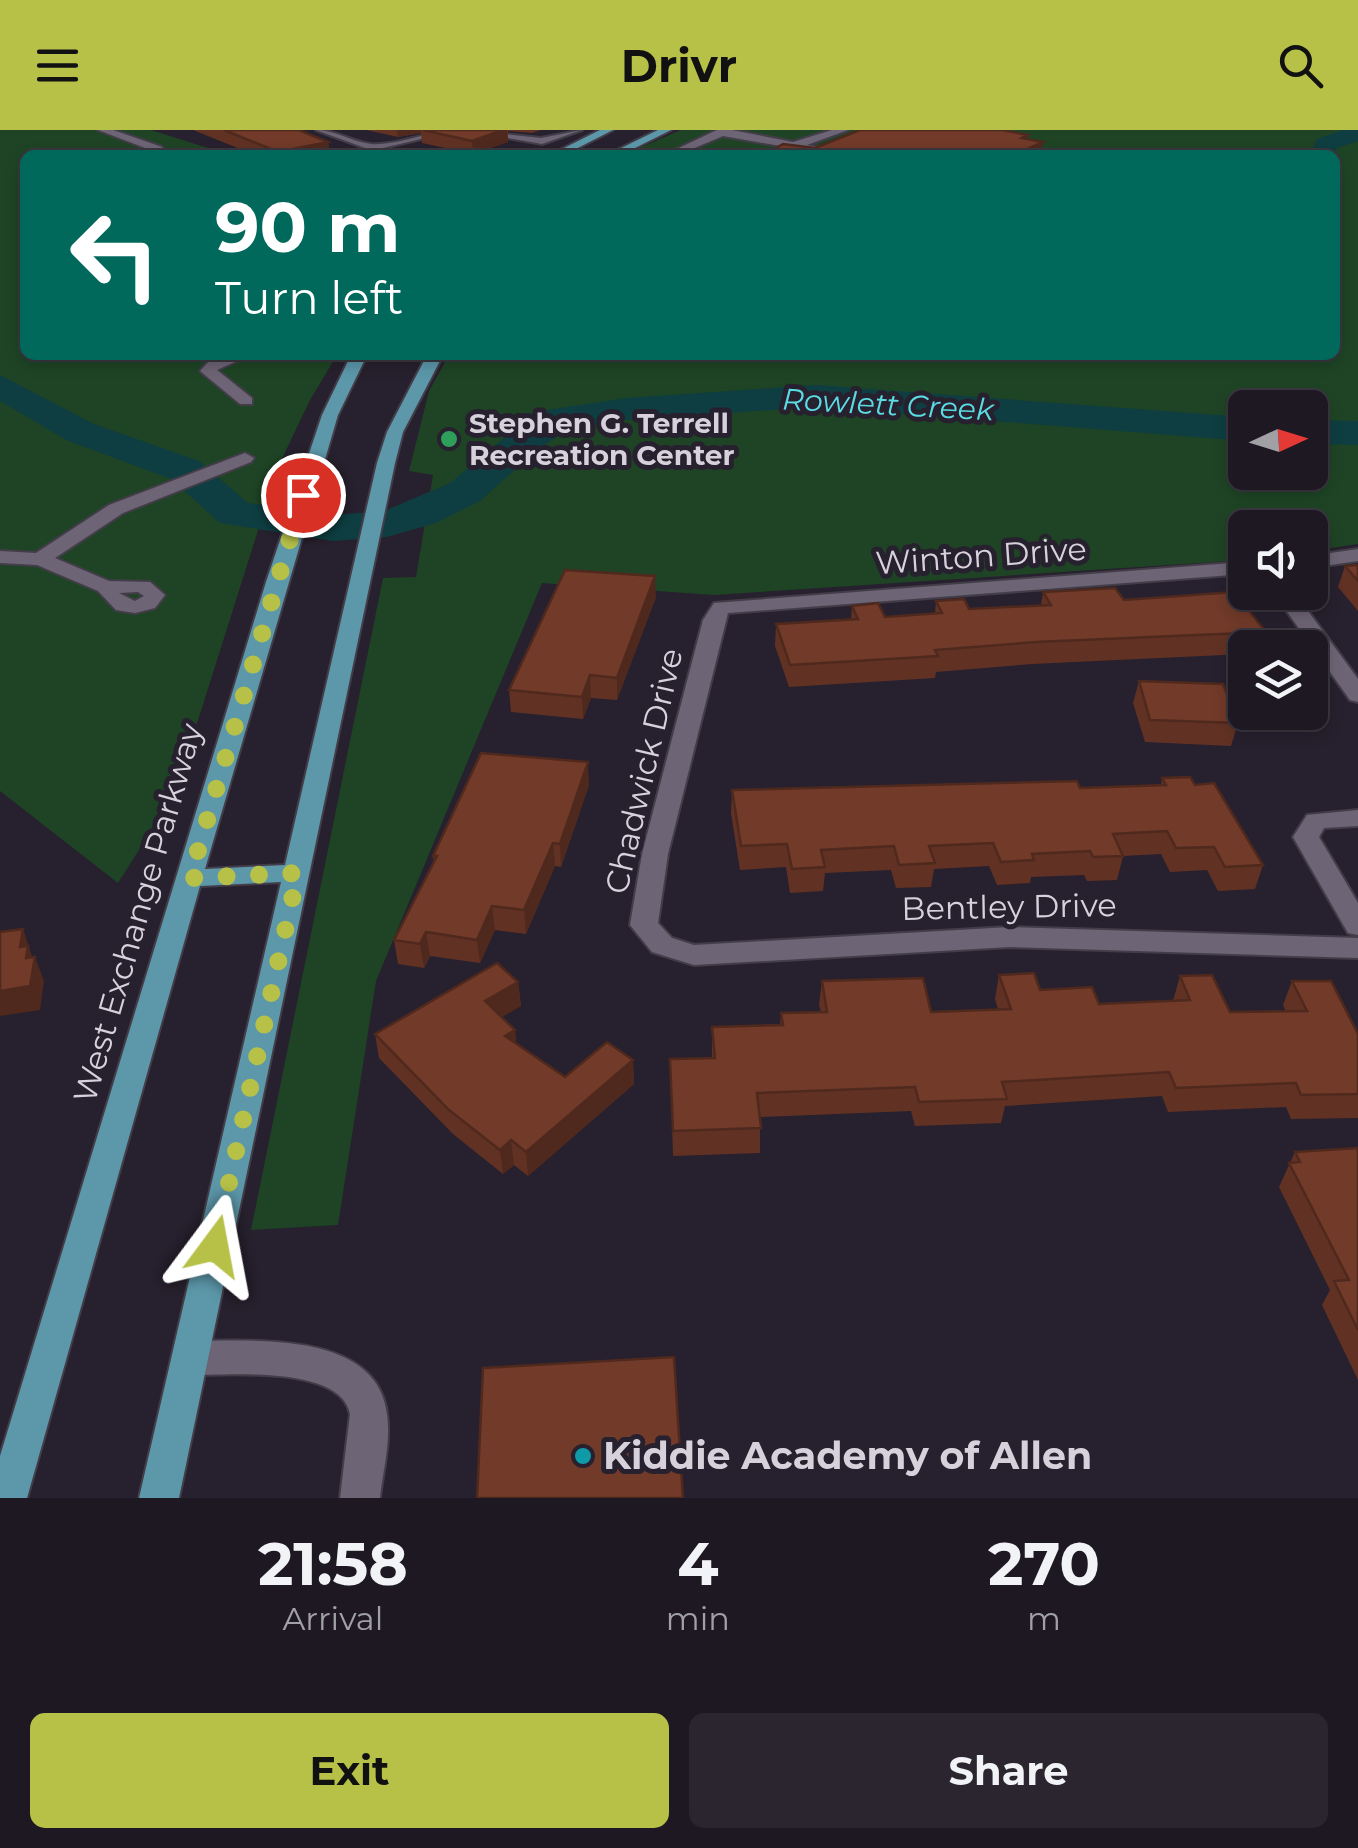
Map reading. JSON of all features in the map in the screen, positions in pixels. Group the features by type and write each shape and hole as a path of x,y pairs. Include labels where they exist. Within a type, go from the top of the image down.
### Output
{"main road":[{"path":"566,150 608,130"},
{"path":"623,150 666,130"},
{"name":"West Exchange Parkway","path":"7,1498 276,582 312,466 357,360"},
{"path":"159,1498 386,463 395,432 433,360"},
{"path":"190,878 298,873"}],"street":[{"path":"102,130 159,150"},
{"path":"321,130 368,150"},
{"path":"374,150 456,130"},
{"path":"468,130 542,141 577,130"},
{"path":"733,150 780,130"},
{"path":"784,150 843,130"},
{"path":"680,150 724,131 820,150 846,144"},
{"path":"223,360 208,371 246,401"},
{"path":"40,560 101,517 245,458"},
{"path":"1328,559 1358,555"},
{"path":"0,557 40,560 106,587"},
{"name":"Winton Drive","path":"721,607 1228,569"},
{"name":"Chadwick Drive","path":"662,945 651,936 642,914 713,620 721,607"},
{"path":"1297,610 1358,695"},
{"path":"1358,818 1328,816 1308,828 1309,847 1358,926"},
{"name":"Bentley Drive","path":"662,945 694,955 1010,937 1358,948"},
{"path":"190,1358 262,1359 343,1374 362,1391 368,1419 360,1498"}],"green space":[{"path":"0,130 151,130 214,150 20,150 20,360 334,360 278,467 175,793 118,883 0,791"},
{"path":"681,130 1358,130 1358,544 1328,548 1328,510 1228,510 1228,561 714,595 542,583 376,981 338,1225 251,1230 383,578 416,577 433,475 409,471 429,391 446,360 1340,360 1340,150 635,150"}],"building":[{"path":"224,130 299,130 328,142 288,150 273,150"},
{"path":"423,130 503,130 472,141"},
{"path":"860,130 1002,130 1043,142 1025,150 773,150 783,144 815,148"},
{"path":"1358,565 1358,581 1345,566"},
{"path":"565,570 655,576 617,678 590,675 582,697 509,690"},
{"path":"1115,588 1124,600 1228,592 1228,610 1248,610 1264,630 1036,642 935,650 938,656 790,665 776,624 858,619 852,606 878,603 885,617 942,613 936,601 964,599 969,609 1051,605 1043,592"},
{"path":"1139,681 1223,684 1228,697 1228,723 1150,720"},
{"path":"481,753 588,762 560,844 553,843 524,910 492,906 477,940 426,932 420,944 394,940 437,856 433,856"},
{"path":"1190,777 1195,785 1214,783 1263,865 1225,867 1214,847 1176,848 1167,831 1113,834 1123,856 1093,857 1090,851 1032,854 1034,860 1001,862 993,843 929,846 935,863 899,865 894,846 821,850 825,867 792,869 787,844 741,846 732,790 1077,781 1080,788 1166,785 1162,778"},
{"path":"23,929 20,947 28,946 26,958 35,957 30,986 0,991 0,932"},
{"path":"497,963 518,982 485,1001 515,1030 505,1036 565,1077 607,1042 633,1060 526,1152 511,1140 500,1150 449,1110 375,1034"},
{"path":"1034,973 1040,990 1092,987 1099,1004 1190,1000 1180,976 1212,975 1230,1012 1307,1011 1292,981 1331,981 1358,1034 1358,1094 1301,1095 1296,1083 1176,1088 1169,1072 1002,1082 1007,1099 919,1102 915,1087 757,1093 761,1128 673,1131 670,1059 715,1058 712,1027 783,1025 781,1013 827,1012 822,981 923,978 931,1012 1011,1009 999,975"},
{"path":"1358,1148 1358,1330 1334,1281 1349,1280 1289,1163 1300,1162 1295,1152"},
{"name":"Kiddie Academy of Allen","path":"674,1357 683,1498 477,1498 483,1368"}],"waterway":[{"name":"Rowlett Creek","path":"1324,150 1326,144 1358,133"},
{"name":"Rowlett Creek","path":"0,386 80,432 185,470 235,514 333,528 387,524 421,514 465,492 524,441 560,418 627,409 816,396 1228,428"},
{"name":"Rowlett Creek","path":"1328,432 1358,433"}],"place":[{"name":"Stephen G. Terrell Recreation Center","path":"449,439"},
{"name":"Kiddie Academy of Allen","path":"583,1456"}],"route":[{"path":"215,1246 298,873 190,878 303,495"}]}
